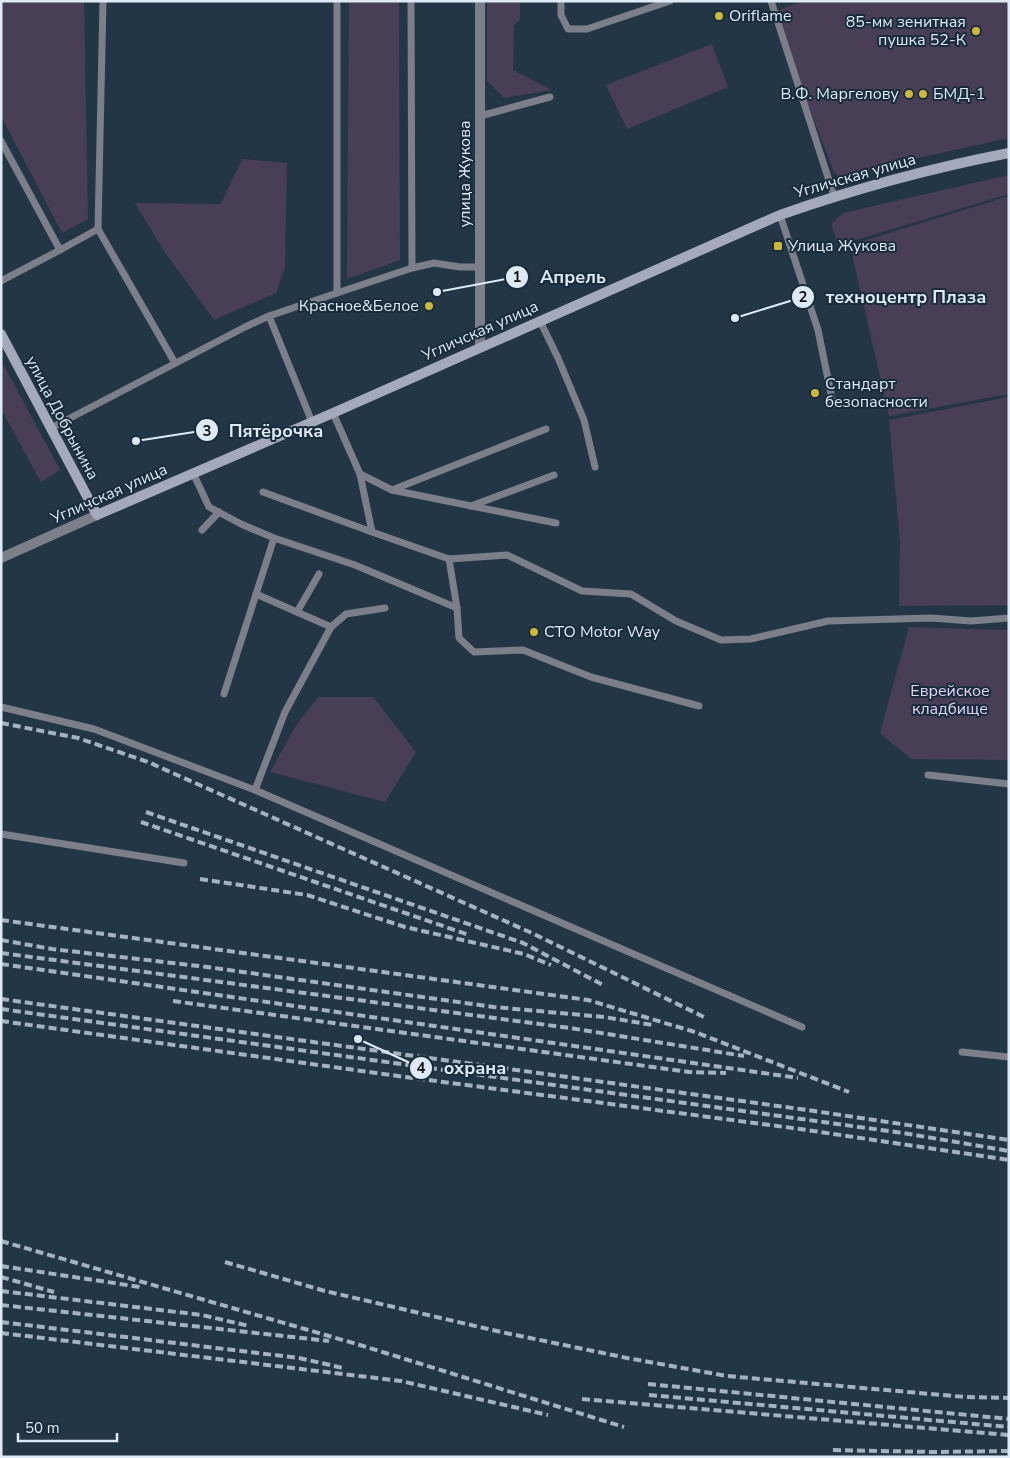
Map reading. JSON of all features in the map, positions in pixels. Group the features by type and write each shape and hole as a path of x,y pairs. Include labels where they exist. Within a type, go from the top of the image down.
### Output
{"main road":[{"name":"Угличская улица","path":"97,516 780,215 834,196 938,168 1009,153"},
{"name":"улица Добрынина","path":"1,334 97,516"}],"street":[{"name":"улица Жукова","path":"480,1 480,347"},
{"name":"Угличская улица","path":"1,558 97,516"}],"lane":[{"path":"103,1 98,229 175,363"},
{"path":"337,1 338,294"},
{"path":"411,1 412,268"},
{"path":"561,1 560,15 568,29 587,29 670,1"},
{"path":"770,1 834,196"},
{"path":"480,116 550,97"},
{"path":"1,141 60,250"},
{"path":"780,215 818,330 833,404"},
{"path":"1,281 98,229"},
{"path":"51,428 269,316 412,268 434,263 460,267 480,267"},
{"path":"269,316 312,422"},
{"path":"540,320 584,420 595,467"},
{"path":"333,413 360,474 372,532"},
{"path":"392,490 546,429"},
{"path":"193,473 209,507 241,524 274,538 355,565 457,608"},
{"path":"360,474 392,490 556,523"},
{"path":"471,506 554,475"},
{"path":"263,492 449,559 507,555 582,591 631,594 676,622 721,640 751,639 828,620 931,618 971,621 1009,618"},
{"path":"202,530 219,512"},
{"path":"224,694 274,538"},
{"path":"449,559 457,608 459,638 474,652 523,650 591,677 699,706"},
{"path":"297,612 319,574"},
{"path":"256,594 331,627"},
{"path":"255,790 285,712 331,627 346,614 385,608"},
{"path":"1,708 94,729 255,790 802,1027"},
{"path":"928,775 1009,784"},
{"path":"1,834 184,863"},
{"path":"962,1052 1009,1057"}],"green space":[{"path":"1,1 84,1 88,219 62,233 1,116"},
{"path":"349,1 399,1 400,260 347,279"},
{"path":"487,1 520,1 520,19 514,26 513,70 552,90 504,98 487,81"},
{"path":"803,1 1009,1 1009,138 882,166 841,179 834,172 803,91 778,10"},
{"path":"712,44 728,87 627,129 606,85"},
{"path":"242,159 287,163 285,267 276,293 214,320 164,251 135,203 221,204"},
{"path":"1009,175 1009,194 839,245 831,224 843,213"},
{"path":"1009,196 1009,394 889,416 850,245"},
{"path":"1,360 60,470 41,482 1,409"},
{"path":"1009,397 1009,605 899,606 900,542 889,420"},
{"name":"Еврейское кладбище","path":"909,627 1009,630 1009,760 911,759 880,733"},
{"path":"318,697 373,697 416,752 385,802 270,772 297,724"}],"railway":[{"path":"1,723 78,738 148,762 534,934 706,1018"},
{"path":"146,812 523,943 603,985"},
{"path":"141,822 469,935"},
{"path":"200,879 307,895 405,927 524,954 551,965"},
{"path":"1,920 588,1000 695,1032 849,1092"},
{"path":"1,940 52,949 207,967 494,1007 604,1017 653,1025"},
{"path":"1,953 570,1028 744,1056"},
{"path":"1,964 798,1078"},
{"path":"1,999 807,1110 1009,1140"},
{"path":"173,1001 689,1072 726,1073"},
{"path":"1,1009 903,1133 1009,1151"},
{"path":"1,1021 800,1129 1009,1160"},
{"path":"1,1241 360,1345 624,1427"},
{"path":"225,1262 325,1291 501,1332 727,1376 965,1397 1009,1398"},
{"path":"1,1266 140,1287"},
{"path":"1,1277 54,1292"},
{"path":"1,1291 202,1315 249,1326"},
{"path":"1,1305 329,1341"},
{"path":"1,1322 299,1358 343,1368"},
{"path":"1,1333 401,1381 548,1415"},
{"path":"648,1384 1009,1419"},
{"path":"649,1395 1009,1427"},
{"path":"582,1399 1009,1435"},
{"path":"833,1450 1009,1451"}],"place":[{"name":"Oriflame","path":"719,16"},
{"name":"85-мм зенитная пушка 52-К","path":"976,31"},
{"name":"В.Ф. Маргелову","path":"909,94"},
{"name":"БМД-1","path":"923,94"},
{"name":"Улица Жукова","path":"778,246"},
{"name":"Апрель","path":"437,292"},
{"name":"Красное&Белое","path":"429,306"},
{"name":"техноцентр Плаза","path":"735,318"},
{"name":"Стандарт безопасности","path":"815,393"},
{"name":"Пятёрочка","path":"136,441"},
{"name":"СТО Motor Way","path":"534,632"},
{"name":"охрана","path":"358,1039"}]}
